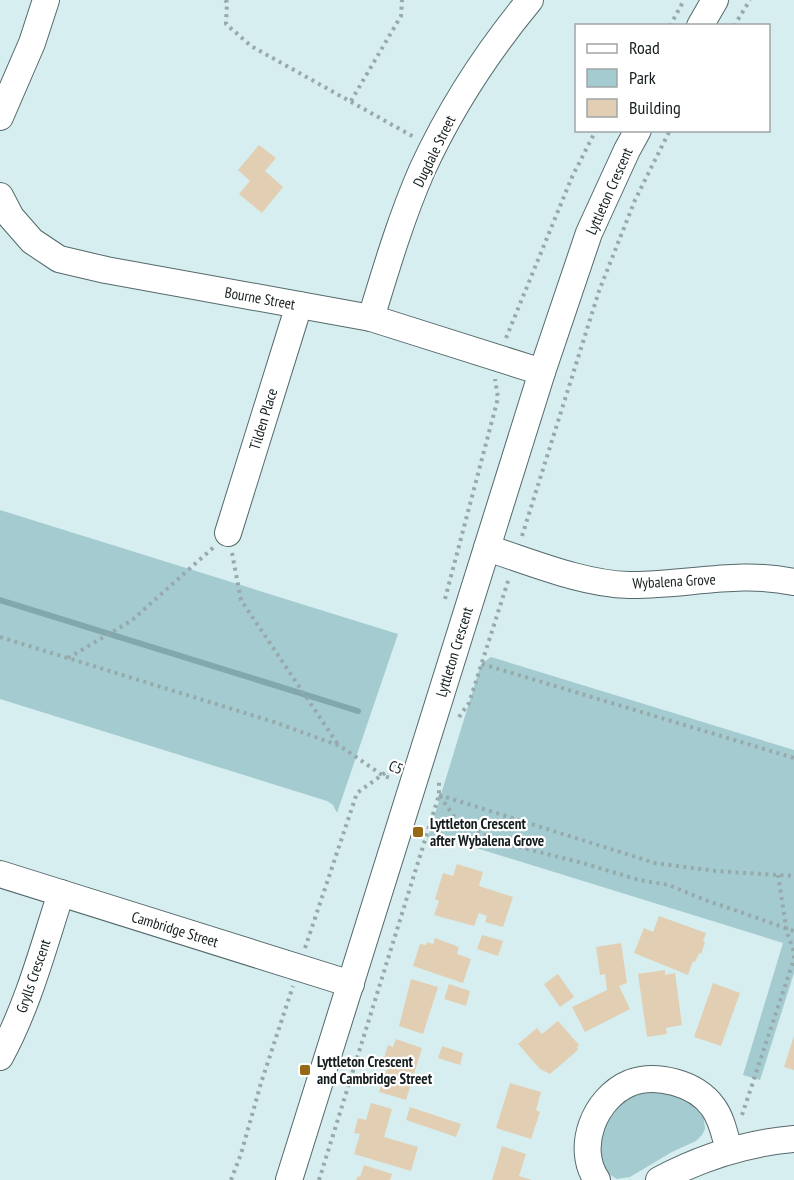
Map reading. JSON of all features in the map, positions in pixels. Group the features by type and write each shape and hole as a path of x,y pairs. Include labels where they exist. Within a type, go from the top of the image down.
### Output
{"street":[{"path":"0,117 32,43 46,0"},
{"name":"Dugdale Street","path":"370,318 392,249 433,148 479,67 530,0"},
{"path":"701,24 715,0"},
{"name":"Lyttleton Crescent","path":"289,1180 412,787 410,761 432,725 542,372 589,233 637,132"},
{"name":"Bourne Street","path":"0,196 11,217 32,241 59,259 106,270 370,318 542,372"},
{"name":"Tilden Place","path":"228,533 299,305"},
{"name":"Wybalena Grove","path":"487,548 582,577 628,585 721,579 766,579 794,582"},
{"name":"Cambridge Street","path":"0,874 351,984"},
{"name":"Grylls Crescent","path":"0,1057 11,1037 34,978 61,893"},
{"path":"597,1180 591,1172 588,1148 591,1123 610,1098 631,1083 659,1080 689,1086 713,1107 723,1128 729,1150"},
{"path":"659,1180 684,1166 729,1150 794,1139"}],"path":[{"path":"351,101 401,16 402,0"},
{"path":"671,24 684,0"},
{"path":"735,24 750,0"},
{"path":"227,1 226,24 251,46 433,148"},
{"path":"442,610 498,398 494,374 498,358 572,177 595,132"},
{"path":"469,703 599,291 635,200 669,132"},
{"path":"67,658 131,621 228,533"},
{"path":"228,533 241,600 340,746"},
{"name":"C5","path":"0,637 274,722 340,746 382,775 412,787 655,863 716,871 794,876"},
{"path":"481,664 794,758"},
{"path":"231,1180 357,793 382,775 410,761"},
{"path":"439,795 457,821 496,841 639,880 669,885 794,931"},
{"path":"319,1180 439,795"},
{"path":"742,1116 794,959 794,948 786,928 778,875"}],"green space":[{"path":"0,510 398,634 337,813 333,805 327,801 0,699"},
{"path":"491,657 794,750 794,973 760,1080 743,1075 783,943 441,837 432,837 427,840 481,664"},
{"path":"663,1088 693,1103 700,1111 705,1129 702,1135 696,1141 672,1152 630,1177 617,1179 609,1174 603,1164 599,1145 605,1117 625,1095"}],"building":[{"path":"259,145 276,158 265,171 283,187 262,213 239,194 250,181 238,170"},
{"path":"457,864 483,872 479,886 513,897 503,927 485,922 487,916 479,913 474,926 434,915 439,901 435,899 443,873 453,876"},
{"path":"659,916 706,933 701,954 699,953 695,962 693,961 688,975 634,953 644,928 653,932"},
{"path":"482,935 503,941 498,956 477,949"},
{"path":"435,938 459,947 457,954 471,959 463,983 413,966 420,944 426,945 427,942 433,944"},
{"path":"621,943 627,983 619,986 630,1009 585,1032 572,1007 607,990 605,974 600,975 596,947"},
{"path":"665,970 665,975 675,973 682,1025 666,1028 667,1034 647,1037 638,974"},
{"path":"558,974 574,997 560,1007 544,984"},
{"path":"411,979 438,987 423,1034 399,1026"},
{"path":"713,983 740,993 721,1046 694,1037"},
{"path":"449,984 470,991 466,1006 444,999"},
{"path":"558,1021 579,1045 578,1050 550,1074 540,1069 518,1044 537,1028 542,1034"},
{"path":"794,1036 794,1070 784,1067"},
{"path":"396,1039 422,1048 406,1100 379,1092 387,1069 381,1068 388,1045 393,1047"},
{"path":"442,1046 463,1053 460,1065 438,1058"},
{"path":"510,1083 541,1092 536,1110 540,1112 531,1139 496,1128"},
{"path":"371,1103 392,1109 384,1137 418,1147 411,1171 354,1154 360,1134 354,1133 358,1118 366,1120"},
{"path":"410,1107 461,1124 456,1137 406,1120"},
{"path":"502,1146 526,1154 519,1176 532,1180 492,1180"},
{"path":"364,1165 392,1174 390,1180 356,1180 358,1176 360,1177"}],"waterway":[{"path":"0,600 358,711"}],"place":[{"name":"Lyttleton Crescent after Wybalena Grove","path":"418,832"},
{"name":"Lyttleton Crescent and Cambridge Street","path":"305,1070"}]}
